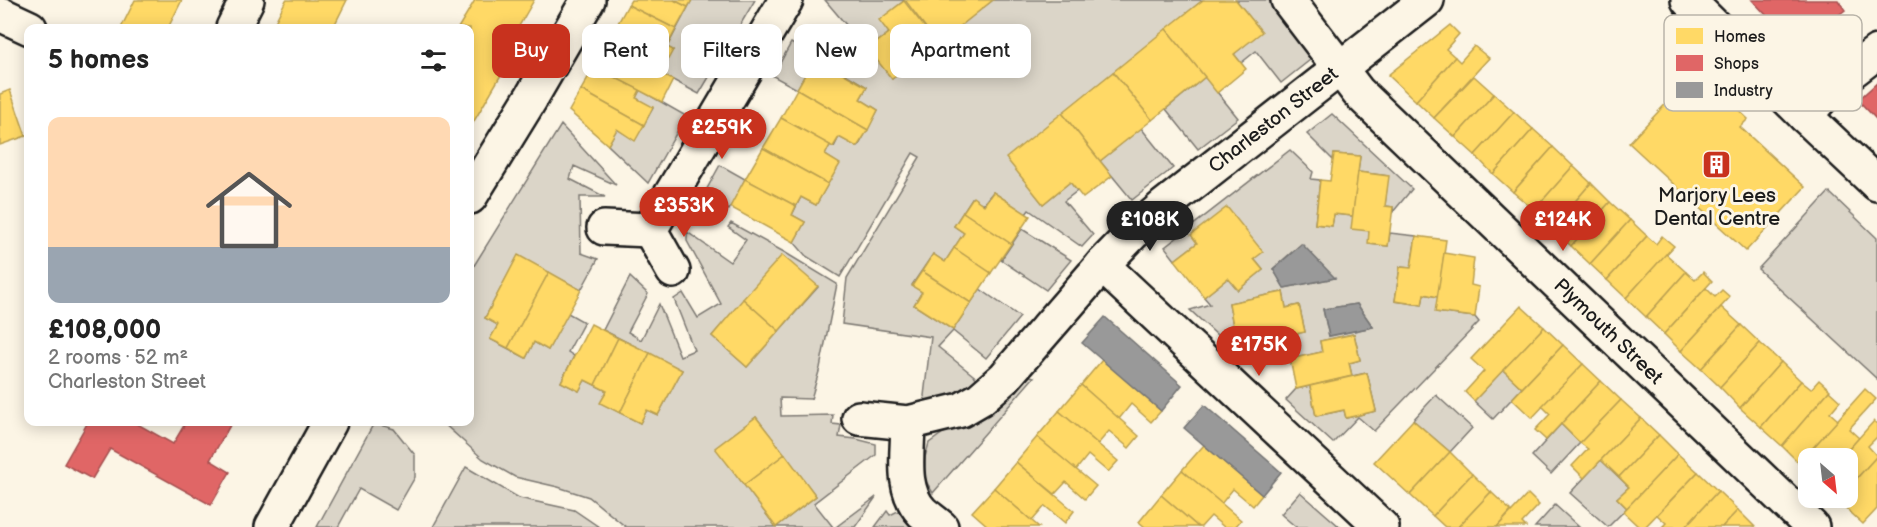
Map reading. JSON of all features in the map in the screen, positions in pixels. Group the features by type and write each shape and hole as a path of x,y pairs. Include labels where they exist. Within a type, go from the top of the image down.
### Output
{"main road":[{"path":"235,24 248,0"},
{"path":"474,191 588,0"},
{"path":"650,230 786,0"},
{"name":"Plymouth Street","path":"1288,0 1358,92 1812,527"},
{"name":"Charleston Street","path":"859,418 908,423 962,410 980,399 1004,378 1102,265 1133,233 1164,206 1427,0"},
{"path":"1688,0 1703,15"},
{"path":"0,14 24,25"},
{"path":"1862,64 1877,52"},
{"path":"1800,111 1877,184"},
{"path":"1805,116 1810,111"},
{"path":"604,228 650,230"},
{"path":"650,230 672,271"},
{"path":"1102,265 1122,281 1382,527"},
{"path":"908,423 909,491 921,510 941,527"},
{"path":"273,527 328,426"}],"shaded area":[{"path":"692,0 755,0 741,24 681,24 681,78 709,78 699,94 669,78 669,53 673,50 669,48 669,43"},
{"path":"825,0 905,0 880,20 889,33 878,42 878,24 845,24"},
{"path":"993,0 1203,0 1007,158 1043,204 1070,182 1077,191 1064,201 1093,235 1082,247 1029,210 1026,214 993,192 983,204 972,198 954,226 964,233 945,262 933,254 912,285 922,292 914,305 953,330 980,289 1020,317 986,358 953,331 938,347 978,379 960,393 948,398 926,402 924,396 931,337 842,324 847,278 920,157 913,153 840,277 806,256 794,242 805,222 792,215 801,197 816,205 839,164 825,155 830,145 834,147 839,137 858,147 878,110 860,99 867,87 852,78 878,78 878,61 892,79 1031,78 1031,24 962,24"},
{"path":"1236,0 1271,0 1308,51 1310,60 1281,83 1256,51 1241,63 1234,54 1261,32"},
{"path":"791,43 794,45 794,78 803,78 797,89 777,78 782,78 782,60"},
{"path":"1205,77 1238,118 1198,149 1166,109"},
{"path":"640,90 686,116 648,183 608,145 617,129 635,140 653,108 636,98"},
{"path":"1332,114 1412,189 1393,212 1393,207 1385,206 1388,176 1358,172 1360,156 1334,154 1333,160 1307,134"},
{"path":"561,125 616,185 574,166 570,179 605,197 580,197 581,253 598,259 581,290 518,256 485,318 498,325 490,339 526,358 534,342 548,350 568,313 584,322 568,352 574,356 561,382 579,391 585,380 607,391 601,403 640,423 647,410 658,415 682,370 603,330 630,277 648,294 628,332 641,340 659,304 680,356 694,350 674,299 683,293 698,318 721,304 687,241 687,232 730,262 746,240 728,227 731,223 837,284 820,368 811,399 780,398 781,416 833,415 832,424 841,425 839,437 876,444 876,455 814,503 833,527 776,527 626,527 589,497 515,477 483,459 446,426 474,426 474,266","holes":["782,256 818,287 747,367 712,336","756,417 816,496 776,527 716,448"]},
{"path":"1141,128 1173,168 1132,200 1100,161"},
{"path":"1290,150 1313,172 1311,179 1320,180 1315,224 1332,226 1334,214 1353,216 1369,231 1369,244 1388,246 1390,233 1416,236 1411,268 1400,267 1395,301 1422,305 1424,294 1438,297 1436,312 1475,317 1479,322 1374,431 1358,417 1333,443 1286,400 1296,389 1310,386 1316,416 1344,410 1346,418 1376,411 1367,373 1352,376 1349,363 1360,360 1354,334 1320,341 1322,352 1290,359 1284,336 1305,332 1299,305 1286,308 1283,292 1229,303 1235,337 1258,332 1260,341 1243,359 1190,310 1210,304 1204,297 1228,278 1238,290 1263,270 1254,259 1197,243 1175,260 1165,247","holes":["1301,244 1334,278 1285,288 1273,269","1357,304 1373,327 1329,336 1323,309"]},
{"path":"720,165 745,179 729,210 703,196"},
{"path":"1829,192 1877,238 1877,379 1758,269"},
{"path":"1022,229 1071,260 1046,290 1001,260"},
{"path":"1503,370 1522,388 1493,419 1474,401"},
{"path":"1030,376 1034,377 933,493 924,478 925,457 929,443 943,433 977,420 1003,402"},
{"path":"1436,395 1472,428 1450,452 1413,420"},
{"path":"1561,424 1580,443 1551,474 1532,456"},
{"path":"372,426 394,429 415,455 415,477 396,510 359,489 338,527 317,527"},
{"path":"1601,460 1629,487 1617,498 1627,508 1608,527 1570,493"},
{"path":"466,467 519,498 574,510 599,527 433,527"},
{"path":"1300,492 1340,527 1296,527 1283,516 1281,514"},
{"path":"876,497 855,527 836,527"},
{"path":"1555,505 1579,527 1535,527"},
{"path":"900,510 914,527 875,527 887,511 890,515"}],"building: Homes":[{"path":"135,0 182,0 170,24 123,24"},
{"path":"286,0 347,0 335,24 274,24"},
{"path":"475,0 534,0 520,24 492,24 492,78 499,78 474,121 474,24 460,24"},
{"path":"631,0 674,0 688,7 676,29 628,5"},
{"path":"674,0 692,0 688,7"},
{"path":"905,0 993,0 963,24 923,24"},
{"path":"1203,0 1236,0 1262,32 1234,54 1246,69 1217,93 1166,29"},
{"path":"904,1 922,24 890,24 890,76 878,62 878,41 889,33 879,20"},
{"path":"628,5 666,24 618,24"},
{"path":"1450,25 1459,34 1446,49 1455,57 1416,101 1388,75"},
{"path":"669,26 676,29 669,43"},
{"path":"1166,29 1205,77 1152,120 1113,72"},
{"path":"1474,46 1489,58 1434,118 1416,101 1455,57 1460,62"},
{"path":"1113,72 1152,120 1100,161 1062,113"},
{"path":"1474,76 1494,94 1455,137 1434,118"},
{"path":"588,78 616,78 640,90 636,98 653,107 644,125 581,90"},
{"path":"615,78 669,78 673,80 662,102"},
{"path":"803,78 851,78 867,87 860,99 878,110 868,130 797,89"},
{"path":"797,89 868,130 857,147 839,137 833,147 781,118"},
{"path":"10,90 24,130 24,137 0,145 0,94"},
{"path":"581,90 644,125 635,141 617,129 608,145 569,111"},
{"path":"1494,94 1514,112 1475,155 1455,137"},
{"name":"Marjory Lees Dental Centre","path":"1664,106 1664,111 1740,111 1748,119 1740,127 1805,187 1746,251 1629,143"},
{"path":"1514,112 1533,129 1493,174 1475,155"},
{"path":"1062,113 1112,176 1083,198 1070,182 1043,204 1006,158"},
{"path":"781,118 830,145 825,155 840,164 828,184 763,148"},
{"path":"1533,129 1553,147 1513,192 1493,174"},
{"path":"1553,147 1573,166 1534,210 1513,192"},
{"path":"763,148 828,184 816,205 801,197 796,206 745,179"},
{"path":"1334,154 1360,156 1353,216 1334,214 1332,226 1315,224 1320,180 1330,181"},
{"path":"1573,166 1591,183 1552,228 1534,210"},
{"path":"1358,172 1389,176 1385,206 1393,207 1388,246 1368,244 1369,231 1351,229"},
{"path":"745,179 796,206 792,215 805,222 794,242 730,207"},
{"path":"1591,183 1610,202 1571,246 1552,228"},
{"path":"993,192 1030,216 1011,244 963,212 973,197 984,205"},
{"path":"1610,202 1630,220 1590,264 1571,246"},
{"path":"1227,207 1263,252 1254,259 1263,270 1238,290 1228,278 1204,297 1175,260 1197,243 1191,235"},
{"path":"963,212 1011,244 991,273 954,248 964,233 954,226"},
{"path":"1630,220 1647,236 1607,280 1590,264"},
{"path":"1416,236 1446,240 1438,297 1424,294 1422,305 1395,301 1400,267 1411,268"},
{"path":"1647,236 1656,244 1662,236 1674,246 1626,298 1607,280"},
{"path":"954,248 991,273 971,303 922,271 933,254 945,262"},
{"path":"1444,253 1474,258 1471,285 1479,287 1475,317 1435,312"},
{"path":"1666,254 1686,272 1646,317 1626,298"},
{"path":"518,255 549,272 508,348 490,339 498,325 485,318"},
{"path":"782,255 818,286 779,331 743,299"},
{"path":"922,271 971,303 953,330 914,305 922,292 912,286"},
{"path":"549,272 581,290 548,350 534,342 526,358 508,348"},
{"path":"1686,272 1695,280 1703,272 1712,281 1664,334 1646,317"},
{"path":"1706,288 1715,297 1722,290 1730,297 1681,351 1664,334"},
{"path":"1283,292 1286,308 1299,305 1305,332 1260,341 1258,332 1235,337 1229,303"},
{"path":"743,299 779,331 747,367 712,336"},
{"path":"1521,306 1544,327 1474,401 1465,392 1484,371 1471,359"},
{"path":"1721,307 1741,325 1701,369 1681,351"},
{"path":"591,324 618,338 595,385 585,380 579,391 561,382"},
{"path":"1741,325 1760,343 1720,387 1701,369"},
{"path":"1544,327 1563,345 1522,388 1503,370"},
{"path":"1354,334 1360,360 1349,363 1352,376 1296,389 1290,359 1322,352 1320,341"},
{"path":"618,338 650,353 620,413 600,403 607,391 595,385"},
{"path":"1760,343 1781,362 1740,408 1720,387"},
{"path":"1563,345 1583,364 1532,418 1512,399"},
{"path":"650,353 682,370 658,415 647,410 640,423 620,413"},
{"path":"1102,360 1161,411 1151,422 1131,404 1119,419 1081,385"},
{"path":"1781,362 1801,381 1761,427 1740,408"},
{"path":"1583,364 1601,381 1546,440 1535,430 1550,414 1542,406"},
{"path":"1367,373 1376,411 1346,418 1344,410 1316,416 1310,386"},
{"path":"1819,380 1830,390 1782,446 1761,427 1801,381 1811,389"},
{"path":"1601,381 1621,400 1580,443 1561,424"},
{"path":"1081,385 1139,436 1129,448 1109,431 1098,444 1059,411"},
{"path":"1865,389 1876,399 1849,429 1859,438 1850,448 1812,448"},
{"path":"1829,391 1840,401 1830,413 1838,420 1813,448 1798,448 1798,462 1782,446"},
{"path":"1621,400 1641,418 1584,478 1572,466 1588,449 1580,443"},
{"path":"1059,411 1118,461 1108,472 1088,455 1076,470 1037,437"},
{"path":"756,417 785,454 744,485 715,448"},
{"path":"1641,418 1659,435 1619,477 1601,460"},
{"path":"1413,420 1450,452 1410,495 1374,462"},
{"path":"1874,421 1877,424 1877,437 1868,446 1877,456 1858,477 1858,448 1850,448"},
{"path":"1659,435 1678,454 1627,508 1617,498 1629,487 1619,477"},
{"path":"1037,437 1096,486 1085,499 1066,482 1055,494 1016,462"},
{"path":"1204,445 1262,495 1253,506 1233,489 1221,504 1182,470"},
{"path":"1450,452 1472,474 1433,516 1410,495"},
{"path":"785,454 816,496 776,527 744,485"},
{"path":"1678,454 1698,472 1645,527 1639,527 1623,512"},
{"path":"1877,456 1877,509 1863,524 1846,508 1858,508 1858,477"},
{"path":"1016,462 1074,511 1065,523 1045,506 1032,521 994,488"},
{"path":"1182,470 1241,520 1235,527 1224,527 1211,516 1201,527 1198,527 1161,495"},
{"path":"1698,472 1718,491 1685,527 1662,527 1666,523 1657,515"},
{"path":"1472,474 1491,492 1458,527 1445,527 1433,516"},
{"path":"994,488 1039,527 989,527 972,512"},
{"path":"1718,491 1738,510 1722,527 1685,527"},
{"path":"1491,492 1511,511 1497,527 1458,527"},
{"path":"1528,494 1539,505 1522,523 1526,527 1497,527"},
{"path":"1161,495 1198,527 1145,527 1139,522"},
{"path":"1738,510 1755,527 1722,527"}],"building: Shops":[{"path":"1752,0 1838,0 1845,10 1839,15 1766,15"},
{"path":"1877,83 1877,120 1862,104 1862,96"},
{"path":"86,426 141,426 173,444 184,426 230,426 210,460 230,472 211,505 110,449 92,479 64,464"}],"building: Industry":[{"path":"1302,244 1335,278 1284,288 1273,269"},
{"path":"1357,304 1373,327 1329,336 1323,309"},
{"path":"1105,317 1182,385 1161,411 1082,343"},
{"path":"1204,405 1281,472 1262,495 1184,428"}],"place":[{"name":"Marjory Lees Dental Centre","path":"1717,165"}]}
